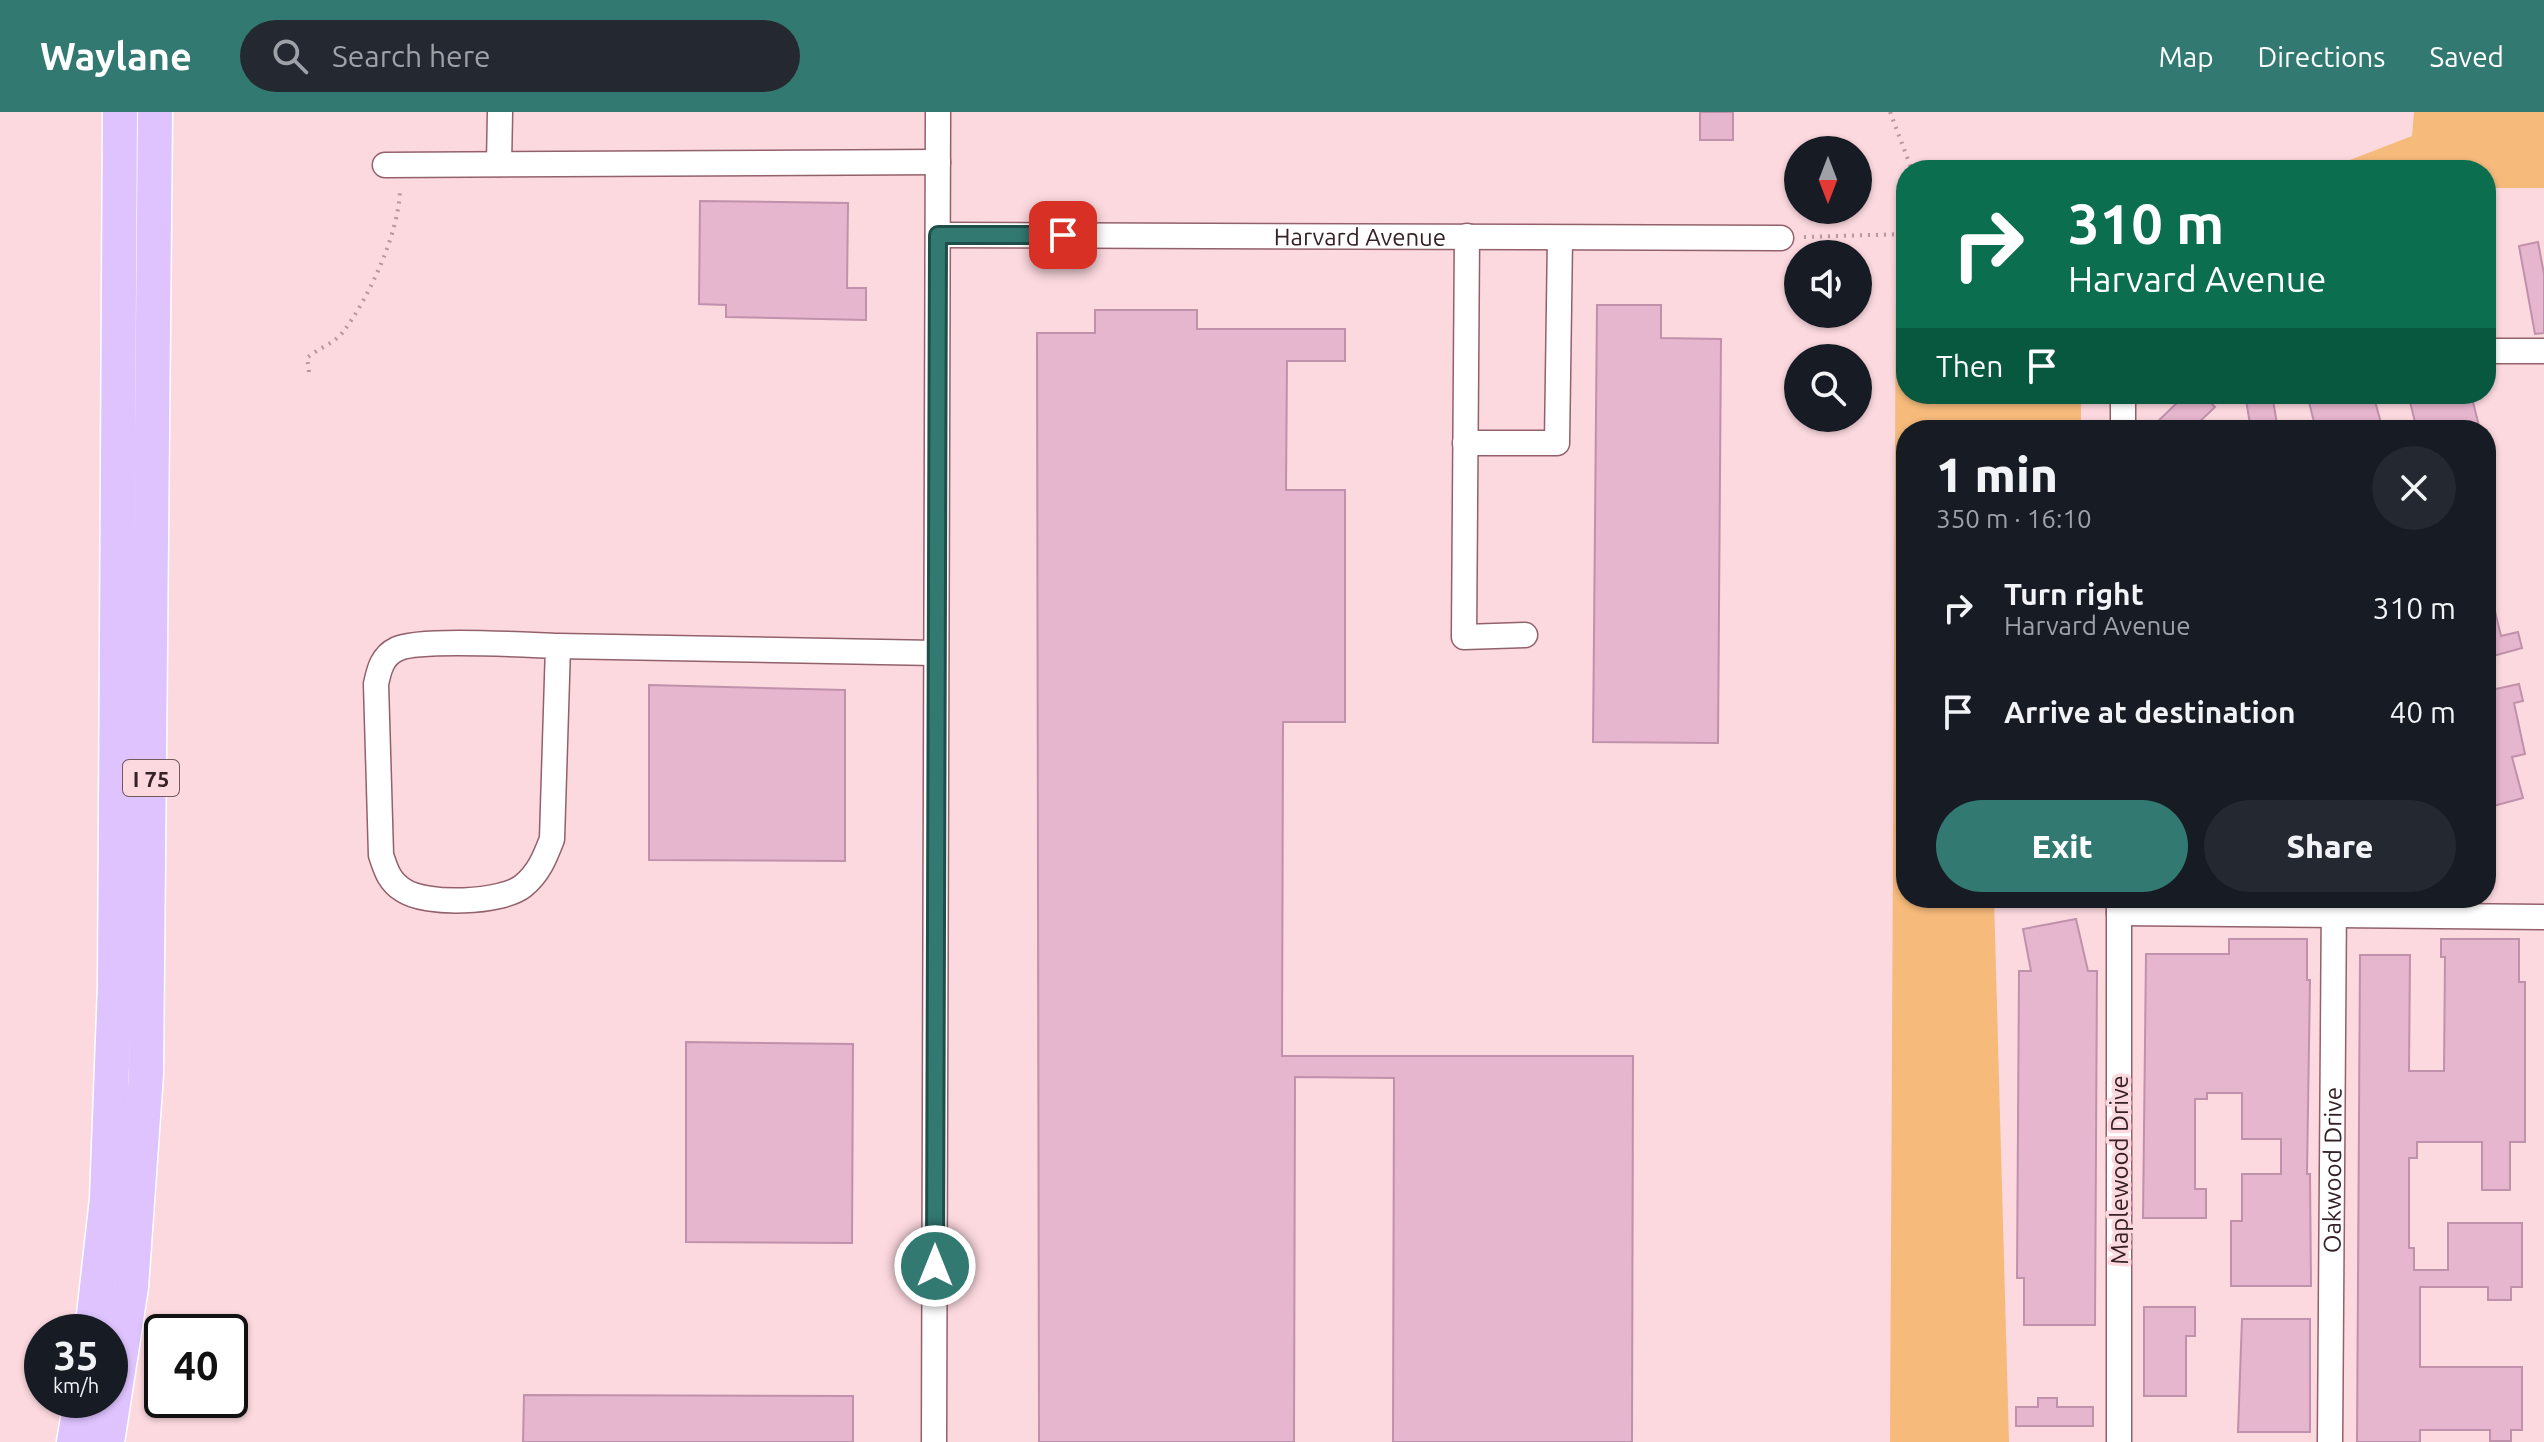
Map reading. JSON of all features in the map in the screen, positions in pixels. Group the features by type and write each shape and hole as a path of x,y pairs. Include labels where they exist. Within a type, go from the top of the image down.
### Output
{"highway":[{"name":"I 75","path":"94,1314 107,1199 115,985 120,112"},
{"name":"I 75","path":"107,1442 131,1287 146,1074 155,112"},
{"path":"74,1442 78,1418"}],"street":[{"path":"499,164 500,112"},
{"path":"934,1442 938,112"},
{"path":"392,165 938,162"},
{"name":"Harvard Avenue","path":"938,235 1781,238"},
{"path":"1467,236 1464,637 1525,635"},
{"path":"1465,443 1557,443 1560,238"},
{"path":"2496,351 2544,351"},
{"path":"558,646 552,839 543,864 522,887 495,898 440,899 406,893 389,879 381,855 376,684 381,663 396,649 415,644 558,646 935,653"},
{"name":"Maplewood Drive","path":"2119,908 2119,1442"},
{"name":"Oakwood Drive","path":"2330,1442 2334,908"},
{"path":"2355,908 2544,917"}],"path":[{"path":"1890,112 1908,160"},
{"path":"309,372 307,358 341,335 392,235 400,205 392,165"},
{"path":"1781,238 1896,232"}],"shaded area":[{"path":"2414,112 2544,112 2544,188 2496,188 2496,160 2350,160 2412,136"},
{"path":"1896,263 1896,404 2081,404 2081,420 1896,420 1896,908 1994,908 2009,1442 1890,1442"}],"building":[{"path":"1700,112 1733,112 1733,140 1700,140"},
{"path":"700,201 848,203 847,288 866,288 866,320 726,317 726,305 699,304"},
{"path":"2538,242 2544,274 2544,333 2535,334 2519,246"},
{"path":"1597,305 1661,305 1661,338 1721,339 1718,743 1593,742"},
{"path":"1095,310 1197,310 1197,329 1345,329 1345,361 1287,361 1286,490 1345,490 1345,722 1283,722 1282,1056 1633,1056 1632,1442 1393,1442 1394,1078 1295,1077 1294,1442 1039,1442 1037,333 1095,333"},
{"path":"2176,404 2212,404 2215,407 2201,420 2159,420"},
{"path":"2247,404 2274,404 2276,420 2249,420"},
{"path":"2310,404 2376,404 2380,420 2314,420"},
{"path":"2410,404 2474,404 2478,420 2414,420"},
{"path":"2496,615 2501,636 2518,632 2522,648 2496,655"},
{"path":"2519,684 2523,701 2514,703 2525,754 2512,757 2523,798 2496,805 2496,689"},
{"path":"649,685 845,690 845,861 649,860"},
{"path":"2076,919 2088,971 2097,971 2095,1325 2024,1325 2024,1278 2017,1278 2019,971 2031,971 2023,929"},
{"path":"2229,939 2307,939 2307,980 2310,980 2307,1174 2310,1174 2311,1286 2231,1286 2231,1221 2242,1221 2242,1174 2281,1174 2281,1139 2242,1139 2242,1093 2207,1093 2207,1099 2195,1099 2195,1189 2206,1189 2206,1218 2143,1218 2146,954 2229,954"},
{"path":"2441,939 2519,939 2519,982 2525,982 2525,1142 2510,1142 2510,1190 2482,1190 2482,1142 2417,1142 2417,1158 2409,1158 2409,1248 2414,1248 2414,1270 2448,1270 2448,1223 2522,1223 2522,1287 2511,1287 2511,1300 2488,1300 2488,1287 2420,1287 2420,1367 2522,1367 2522,1430 2511,1430 2511,1441 2490,1441 2490,1430 2420,1430 2420,1442 2357,1442 2360,955 2410,955 2409,1071 2444,1071 2445,957 2441,957"},
{"path":"686,1042 853,1044 852,1243 686,1242"},
{"path":"2144,1307 2195,1307 2195,1336 2186,1336 2186,1396 2144,1396"},
{"path":"2242,1319 2310,1319 2310,1432 2238,1432"},
{"path":"524,1395 853,1396 853,1442 523,1442"},
{"path":"2038,1398 2057,1398 2057,1407 2093,1407 2093,1426 2016,1426 2016,1407 2038,1407"}],"route":[{"path":"935,1266 938,235 1063,235"}]}
